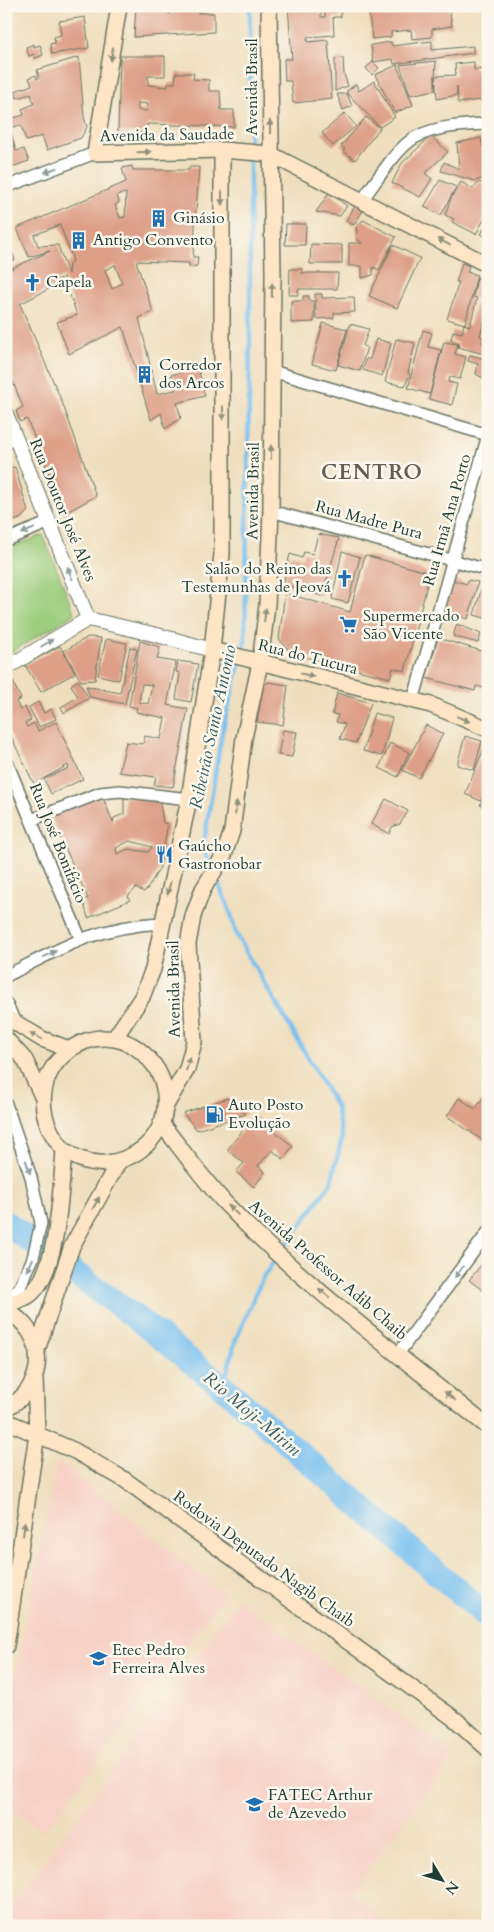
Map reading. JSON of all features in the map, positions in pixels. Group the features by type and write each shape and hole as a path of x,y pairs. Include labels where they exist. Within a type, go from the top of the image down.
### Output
{"main road":[{"path":"95,153 119,6"},
{"name":"Avenida Brasil","path":"165,1107 187,1069 194,1042 188,944 193,916 203,889 224,855 236,810 244,738 267,605 271,511 273,274 263,153 269,6"},
{"name":"Avenida da Saudade","path":"95,153 228,150 263,153 363,200 488,265"},
{"name":"Avenida Brasil","path":"114,1039 142,997 153,969 161,923 189,799 217,652 222,545 228,150"},
{"name":"Rua do Tucura","path":"217,652 431,705 488,729"},
{"path":"11,1021 42,1039 69,1049"},
{"path":"6,1039 25,1060 41,1094"},
{"path":"114,1039 132,1045 147,1056 158,1071 164,1088 165,1107 161,1123 145,1147 132,1156 119,1161 100,1163 81,1159 64,1150 53,1138 42,1110 41,1094 46,1076 56,1061 69,1049 91,1040 114,1039"},
{"name":"Avenida Professor Adib Chaib","path":"161,1123 198,1172 225,1203 268,1244 398,1354 488,1426"},
{"path":"6,1305 28,1296 44,1274 56,1234 64,1150"},
{"path":"6,1408 15,1404 27,1393 35,1379 38,1369 38,1347 72,1246 119,1161"},
{"path":"6,1311 16,1316 30,1330 38,1347"},
{"path":"6,1646 37,1434 35,1379"},
{"name":"Rodovia Deputado Nagib Chaib","path":"6,1421 75,1451 125,1480 456,1720 488,1749"}],"street":[{"path":"363,200 391,162 414,138 434,130 488,124"},
{"name":"Avenida da Saudade","path":"6,187 95,153"},
{"path":"272,371 488,435"},
{"name":"Rua Doutor José Alves","path":"6,414 88,619"},
{"name":"Rua Irmã Ana Porto","path":"413,701 488,435"},
{"name":"Rua Madre Pura","path":"271,511 488,570"},
{"path":"6,540 50,522"},
{"path":"6,668 88,619"},
{"name":"Rua do Tucura","path":"88,619 157,634 217,652"},
{"name":"Rua José Bonifácio","path":"6,760 80,938"},
{"path":"31,820 100,793 120,791 189,799"},
{"path":"6,976 80,938 126,925 161,923"},
{"path":"6,1003 11,1021"},
{"path":"6,1104 31,1177 41,1223 33,1258 20,1287 6,1300"},
{"path":"398,1354 488,1232"}],"shaded area":[{"name":"Etec Pedro Ferreira Alves","path":"58,1461 225,1595 44,1832 6,1806 6,1722"},
{"name":"FATEC Arthur de Azevedo","path":"239,1599 454,1756 350,1893 392,1926 6,1926 6,1914"}],"green space":[{"path":"43,535 75,614 6,655 6,549"}],"building":[{"path":"136,6 169,6 169,14 171,13 171,6 198,6 198,13 214,13 214,32 134,37"},
{"path":"288,6 321,6 321,17 325,17 325,6 341,6 341,17 333,17 334,35 307,37 308,42 328,40 332,99 293,103 291,81 285,81 284,59 292,59"},
{"path":"368,6 449,6 452,26 432,29 432,37 412,39 411,30 391,32 391,37 372,39"},
{"path":"85,17 89,48 52,54 50,44 55,43 54,37 61,35 59,21"},
{"path":"432,41 432,50 473,46 473,53 394,64 393,59 373,62 371,45 391,42 392,46"},
{"path":"34,44 34,47 40,45 43,55 35,58 34,54 29,56 26,47"},
{"path":"120,56 165,56 165,76 148,76 148,85 168,87 168,83 175,83 176,73 194,73 193,79 209,80 209,91 220,91 221,110 234,110 234,127 147,124 147,133 118,132","holes":["138,103 148,104 147,111 138,110"]},
{"path":"79,57 84,117 87,127 81,138 47,150 42,136 26,141 21,125 13,127 10,119 24,115 22,109 34,104 31,94 17,98 15,91 32,85 29,78 36,75 37,79 39,78 37,70"},
{"path":"343,58 344,74 348,86 335,91 335,59"},
{"path":"436,61 435,90 410,95 400,65"},
{"path":"373,62 379,68 372,75 366,68"},
{"path":"474,62 474,70 483,69 483,62 488,62 488,99 458,103 457,86 457,95 437,99 435,76 456,75 455,64"},
{"path":"397,65 413,105 395,113 375,75"},
{"path":"374,81 395,117 380,127 346,92 356,84 359,91"},
{"path":"337,94 347,94 352,106 343,110"},
{"path":"345,113 356,126 333,146 322,133"},
{"path":"6,115 16,151 24,149 29,161 6,169"},
{"path":"366,117 380,128 355,160 343,151 345,149 341,146"},
{"path":"431,136 448,152 425,173 432,179 420,197 392,183 402,163"},
{"path":"481,138 483,147 488,146 488,177 475,181 441,171 444,162 459,169 457,143"},
{"path":"132,166 133,170 189,170 189,167 199,167 193,257 198,257 197,266 189,267 189,263 136,261 153,312 139,318 157,394 175,390 171,375 198,368 205,396 177,403 181,418 165,429 161,413 151,420 123,327 69,354 57,322 77,315 64,277 57,280 58,284 20,304 62,402 96,496 65,513 27,419 20,422 16,411 23,407 6,364 6,271 50,251 29,257 17,228 126,182 122,168","holes":["126,193 125,217 120,218 115,205 119,203 117,195","60,225 73,260 69,264 68,274 58,245 38,246 34,235","115,265 122,283 112,289 105,270"]},
{"path":"440,180 456,187 441,215 424,207"},
{"path":"461,182 473,189 479,182 488,187 488,212 476,234 452,222 454,219 445,215 451,198"},
{"path":"329,193 347,206 340,216 316,212"},
{"path":"356,204 364,209 354,225 346,221"},
{"path":"363,220 396,237 379,270 373,267 373,275 362,278 362,266 349,266 349,243 362,243 358,240 356,227"},
{"path":"286,224 306,224 305,245 285,245"},
{"path":"488,224 488,239 481,234"},
{"path":"6,237 15,260 6,264"},
{"path":"311,244 342,245 342,264 310,264"},
{"path":"393,245 420,258 397,308 369,296"},
{"path":"462,263 469,266 467,272 477,275 465,324 447,319 459,282 456,282"},
{"path":"290,269 302,269 302,273 338,273 337,289 298,289 298,295 289,295"},
{"path":"477,278 484,279 482,287 488,288 488,307 480,336 483,337 482,343 488,345 488,355 458,347 459,343 451,340 453,331 462,333 464,324 470,326 477,298 473,297"},
{"path":"315,294 322,294 322,298 354,297 355,312 334,313 334,318 316,319"},
{"path":"303,296 309,296 309,301 314,301 314,322 291,323 291,301 303,301"},
{"path":"323,323 347,329 336,370 312,364"},
{"path":"350,324 369,329 363,346 367,347 360,371 338,365"},
{"path":"423,330 432,333 428,347 441,350 430,394 408,388"},
{"path":"376,339 391,343 382,376 363,370 366,359 370,359"},
{"path":"396,339 415,343 408,373 410,374 405,386 385,382"},
{"path":"444,342 458,344 455,354 466,357 460,379 450,377 448,382 457,384 452,405 429,399"},
{"path":"470,355 487,359 483,378 476,374 478,364 468,361"},
{"path":"15,467 28,511 20,519 6,523 6,470"},
{"path":"318,534 339,538 322,596 283,584 290,554 302,558 304,552 313,554"},
{"name":"Salão do Reino das Testemunhas de Jeová","path":"342,551 360,557 348,603 332,599"},
{"name":"Supermercado São Vicente","path":"365,555 430,573 405,671 393,668 390,678 292,654 279,639 285,593 350,612"},
{"path":"453,580 467,584 468,580 478,582 468,619 445,613"},
{"path":"482,587 488,588 488,619 474,615"},
{"path":"457,624 481,634 478,643 453,636"},
{"path":"88,637 101,638 95,680 81,681 64,651"},
{"path":"438,638 485,652 483,663 488,648 488,689 476,686 475,691 426,678"},
{"path":"106,639 127,643 119,680 98,675"},
{"path":"140,641 160,647 157,659 176,662 167,705 188,709 173,787 154,785 156,777 119,772 126,742 143,744 145,736 161,739 165,718 136,712 137,708 129,706","holes":["142,684 152,685 148,704 139,702"]},
{"path":"60,646 75,673 41,692 25,665"},
{"path":"130,647 137,649 125,704 90,697 86,686 120,693"},
{"path":"178,661 198,664 191,702 176,699 180,673 176,672"},
{"path":"9,674 21,699 16,701 20,710 25,707 31,720 25,723 27,727 34,723 38,731 56,722 83,779 51,794 44,779 69,768 68,765 34,784 6,726 6,675"},
{"path":"78,680 89,698 64,713 61,707 78,697 71,685"},
{"path":"269,682 288,685 283,725 257,722 263,685"},
{"path":"337,693 371,703 356,743 340,739 345,724 336,722 338,715 332,714"},
{"path":"38,702 44,713 51,709 56,719 39,727 29,707"},
{"path":"374,713 392,718 382,756 363,751"},
{"path":"426,725 443,734 419,778 402,770"},
{"path":"283,730 297,732 292,757 278,755"},
{"path":"465,736 482,741 474,770 457,765"},
{"path":"488,739 488,785 481,801 465,794"},
{"path":"390,743 409,752 398,777 379,768"},
{"path":"488,788 488,809 480,805"},
{"path":"102,795 113,823 114,818 124,814 124,797 140,798 160,803 163,823 168,824 160,867 148,888 144,892 136,888 128,896 130,900 88,918 83,900 88,898 51,817","holes":["129,841 152,847 148,852 128,849 117,854 116,848"]},
{"path":"386,799 408,811 400,824 392,827 389,834 371,824"},
{"path":"488,1091 488,1144 447,1116 459,1098 475,1109"},
{"name":"Auto Posto Evolução","path":"228,1098 246,1114 197,1130 183,1113"},
{"path":"254,1116 293,1146 283,1159 272,1150 258,1166 265,1172 254,1187 236,1172 244,1163 227,1150"},
{"path":"486,1259 488,1260 486,1293 469,1280"}],"waterway":[{"name":"Ribeirão Santo Antonio","path":"212,869 203,848 222,732 245,641 250,342 250,6"},
{"name":"Ribeirão Santo Antonio","path":"215,876 231,914 236,934 336,1106 342,1138 331,1183 263,1277 236,1339 223,1387"},
{"name":"Rio Moji-Mirim","path":"6,1223 135,1317 223,1387 488,1617"}],"place":[{"name":"Ginásio","path":"159,218"},
{"name":"Antigo Convento","path":"79,240"},
{"name":"Capela","path":"32,282"},
{"name":"Corredor dos Arcos","path":"145,374"},
{"name":"Salão do Reino das Testemunhas de Jeová","path":"345,578"},
{"name":"Supermercado São Vicente","path":"349,625"},
{"name":"Gaúcho Gastronobar","path":"164,855"},
{"name":"Auto Posto Evolução","path":"214,1114"},
{"name":"Etec Pedro Ferreira Alves","path":"98,1659"},
{"name":"FATEC Arthur de Azevedo","path":"254,1804"}],"district":[{"name":"CENTRO","path":"372,472"}]}
